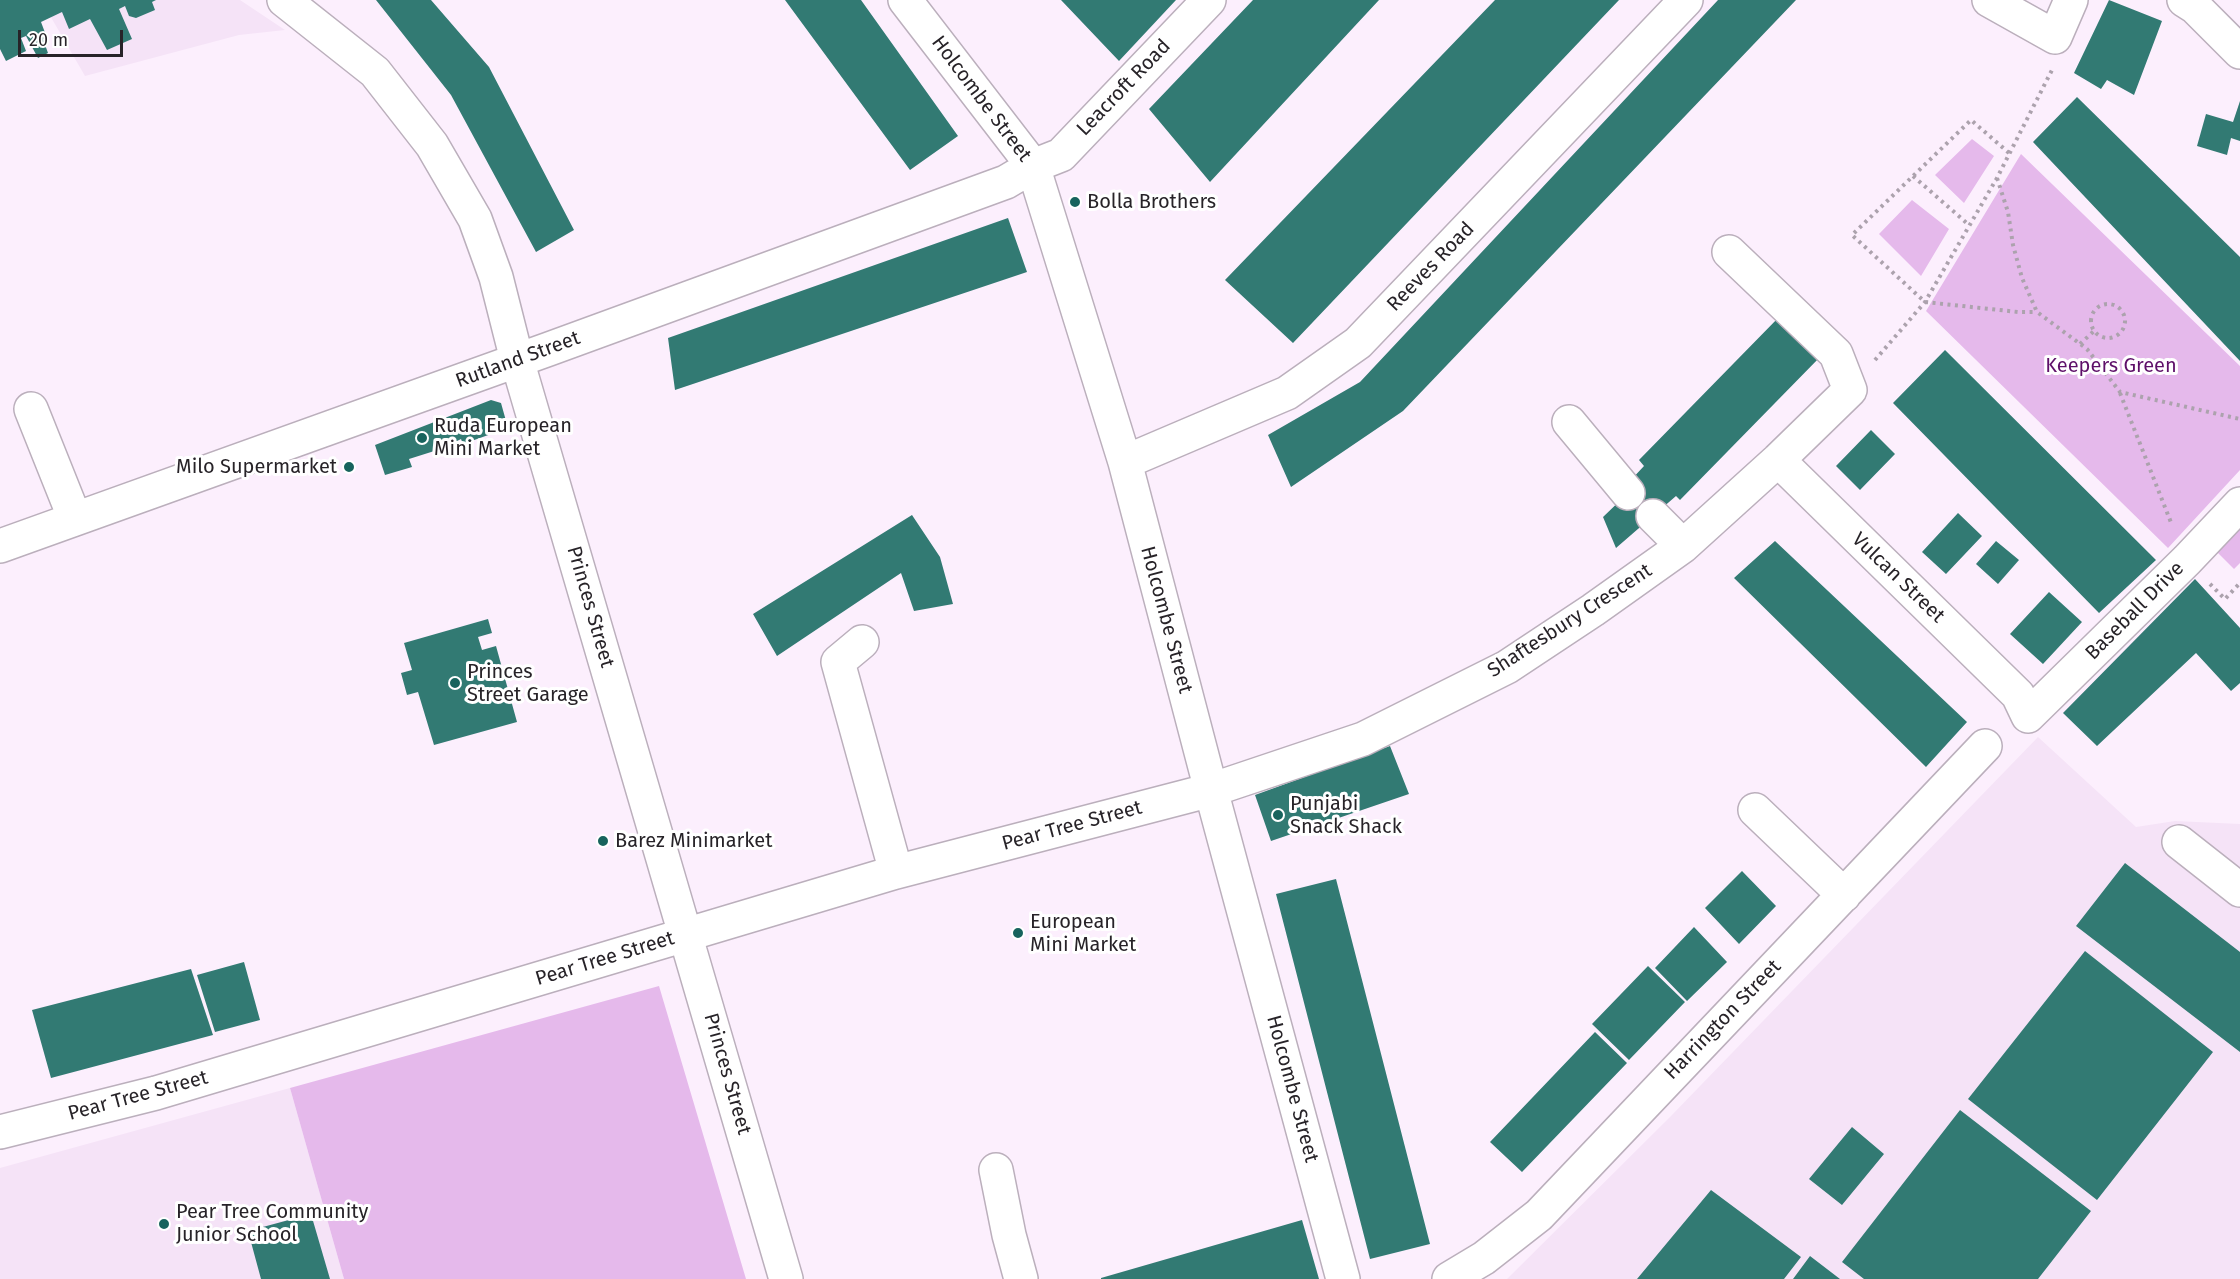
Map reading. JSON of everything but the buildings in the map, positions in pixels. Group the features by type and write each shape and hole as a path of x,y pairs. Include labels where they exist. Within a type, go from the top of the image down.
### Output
{"street":[{"name":"Princes Street","path":"284,0 375,72 432,145 475,219 496,277 517,360 786,1279"},
{"name":"Holcombe Street","path":"905,0 1033,166 1125,462 1343,1279"},
{"name":"Leacroft Road","path":"1033,166 1060,155 1209,0"},
{"name":"Reeves Road","path":"1125,462 1287,393 1358,343 1686,0"},
{"path":"1989,0 2055,37 2071,0"},
{"path":"2184,0 2240,52"},
{"name":"Rutland Street","path":"0,546 1006,182 1033,166"},
{"path":"1729,252 1836,354 1850,390"},
{"name":"Shaftesbury Crescent","path":"1211,790 1363,739 1507,667 1683,546 1778,460 1850,390"},
{"path":"31,409 75,519"},
{"path":"1569,422 1628,493"},
{"name":"Vulcan Street","path":"1778,460 2023,706"},
{"name":"Baseball Drive","path":"2023,706 2187,560 2240,504"},
{"path":"1653,516 1683,546"},
{"path":"862,642 838,663 896,872"},
{"name":"Harrington Street","path":"1449,1279 1494,1251 1539,1215 1985,746"},
{"name":"Pear Tree Street","path":"0,1132 156,1093 896,872 1211,790"},
{"path":"1755,810 1844,895"},
{"path":"2179,842 2240,890"},
{"path":"996,1170 1009,1235 1021,1279"}],"path":[{"path":"1850,390 1924,302 1997,178 2052,70 2055,37"},
{"path":"2009,153 1971,120 1852,235 1924,302 2037,312"},
{"path":"1913,176 1969,225"},
{"path":"1997,178 2008,212 2013,245 2022,278 2037,312 2087,349 2120,392 2187,560"},
{"path":"2108,303 2122,312 2124,317 2122,329 2114,337 2103,337 2094,331 2090,321 2091,315 2098,307 2108,303"},
{"path":"2080,344 2094,331"},
{"path":"2120,392 2240,419"}],"shaded area":[{"path":"41,0 240,0 285,30 239,35 85,76"},
{"path":"2038,737 2136,827 2175,821 2240,824 2240,1279 1507,1279 1670,1117"},
{"name":"Pear Tree Community Junior School","path":"290,1088 344,1279 0,1279 0,1168"}],"green space":[{"path":"1972,139 1994,156 1964,203 1935,175"},
{"name":"Keepers Green","path":"2021,154 2240,366 2240,470 2168,548 1926,311"},
{"path":"1912,200 1949,229 1921,276 1879,234"},
{"path":"2240,527 2240,563 2234,569 2216,551"},
{"path":"659,986 746,1279 344,1279 290,1088"}],"place":[{"name":"Bolla Brothers","path":"1075,202"},
{"name":"Ruda European Mini Market","path":"422,438"},
{"name":"Milo Supermarket","path":"349,467"},
{"name":"Princes Street Garage","path":"455,683"},
{"name":"Punjabi Snack Shack","path":"1278,815"},
{"name":"Barez Minimarket","path":"603,841"},
{"name":"European Mini Market","path":"1018,933"},
{"name":"Pear Tree Community Junior School","path":"164,1224"}]}
